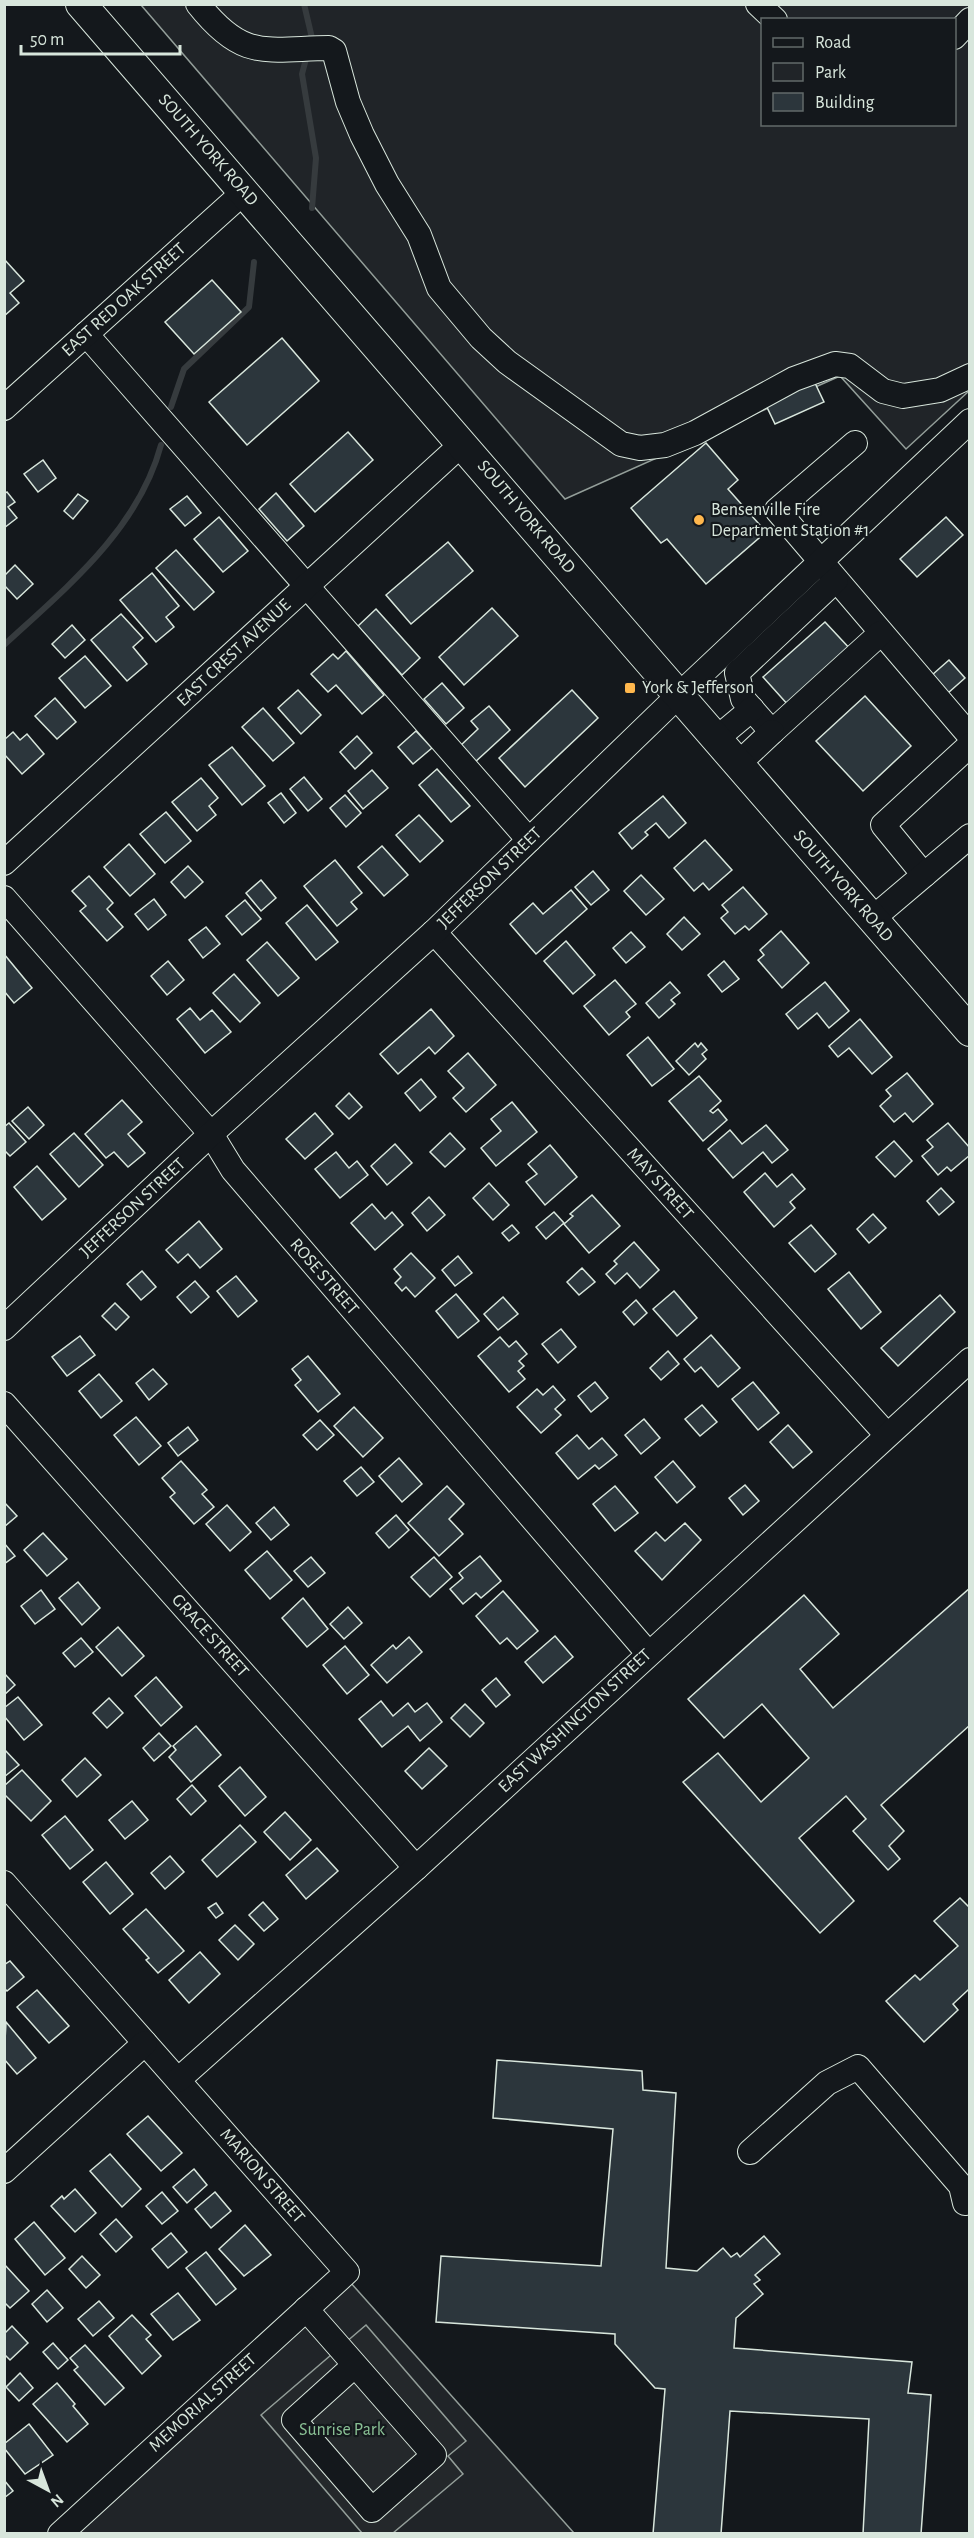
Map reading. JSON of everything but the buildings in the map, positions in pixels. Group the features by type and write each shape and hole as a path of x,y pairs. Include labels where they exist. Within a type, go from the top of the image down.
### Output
{"main road":[{"name":"SOUTH YORK ROAD","path":"81,4 464,443 678,696 969,1031"}],"street":[{"path":"198,4 222,30 250,48 266,51 323,48 334,51 348,102 368,149 419,235 436,282 450,303 481,338 507,362 621,444 640,448 665,445 695,432 794,379 836,364 850,366 883,391 903,396 940,390 969,376"},
{"path":"758,4 773,18"},
{"path":"956,35 969,20"},
{"name":"EAST RED OAK STREET","path":"4,408 244,192"},
{"path":"86,334 528,840"},
{"name":"JEFFERSON STREET","path":"4,1328 211,1134 434,932 820,562 966,431"},
{"path":"855,442 777,510 969,736"},
{"name":"EAST CREST AVENUE","path":"4,863 464,443"},
{"path":"737,673 836,580"},
{"path":"738,764 881,633"},
{"path":"721,655 737,673 743,699 772,732"},
{"path":"716,739 752,709"},
{"path":"924,875 883,825 969,745"},
{"path":"872,919 969,836"},
{"name":"ROSE STREET","path":"4,898 211,1134 233,1170 648,1653"},
{"name":"MAY STREET","path":"434,932 887,1435"},
{"name":"EAST WASHINGTON STREET","path":"178,2080 416,1868 969,1360"},
{"name":"GRACE STREET","path":"4,1404 416,1868"},
{"path":"4,1883 145,2043 4,2171"},
{"name":"MARION STREET","path":"145,2043 347,2272"},
{"path":"750,2152 827,2083 858,2067 961,2186 965,2203"},
{"name":"MEMORIAL STREET","path":"60,2534 347,2272"},
{"path":"306,2310 434,2455 372,2510 294,2420 355,2366"}],"green space":[{"path":"141,5 969,5 969,391 906,449 840,376 565,499"},
{"name":"Sunrise Park","path":"350,2282 574,2533 74,2534"}],"shaded area":[{"path":"366,2325 466,2441 448,2456 463,2474 393,2533 362,2533 261,2415"}],"waterway":[{"path":"304,4 311,42"},
{"path":"307,55 302,74 316,158 312,208"},
{"path":"171,407 184,369 249,307 254,262"},
{"path":"4,645 75,579 118,530 136,504 150,476 161,445"}],"place":[{"name":"Bensenville Fire Department Station #1","path":"699,520"},
{"name":"York & Jefferson","path":"630,688"}]}
